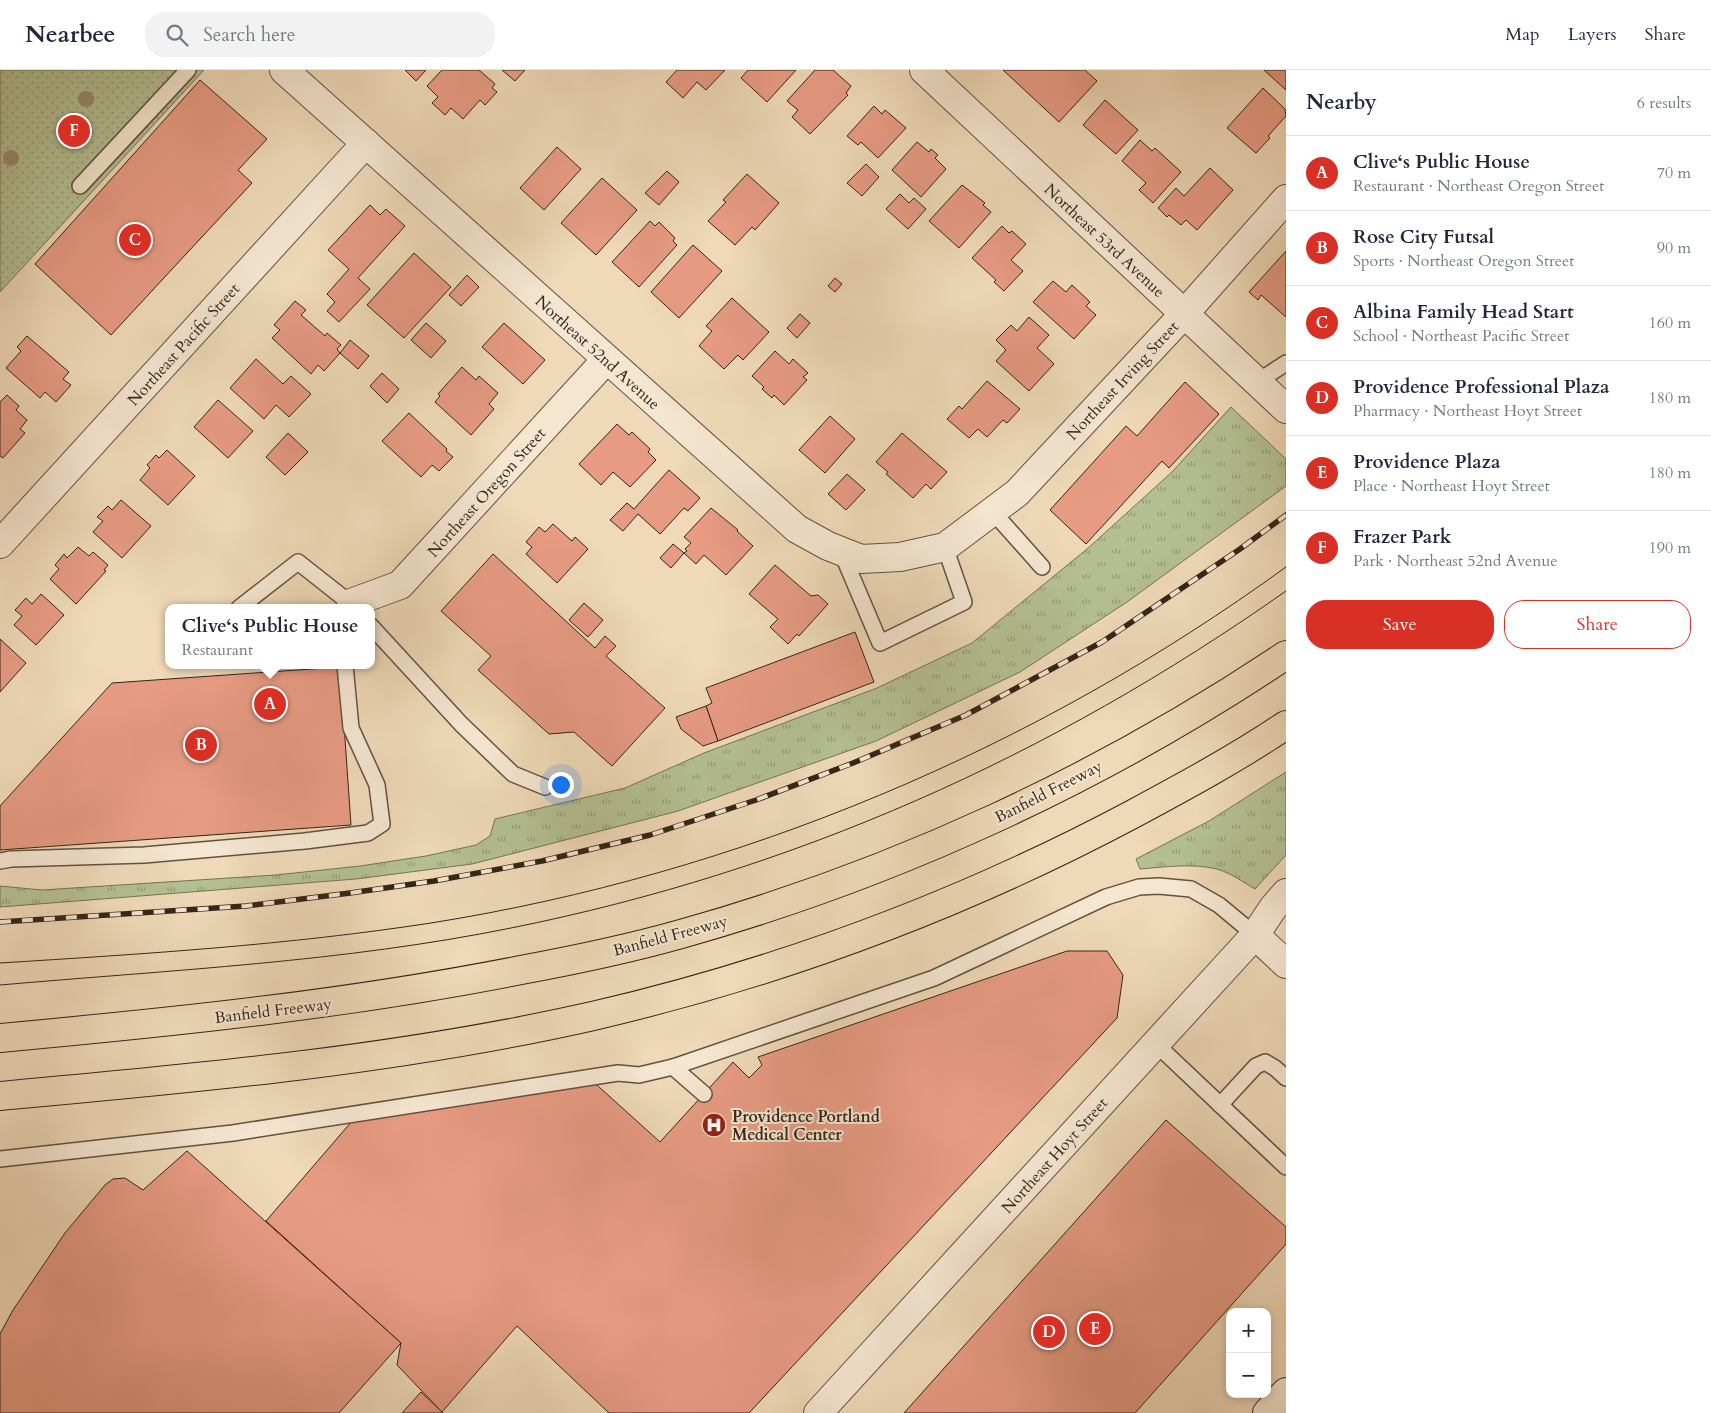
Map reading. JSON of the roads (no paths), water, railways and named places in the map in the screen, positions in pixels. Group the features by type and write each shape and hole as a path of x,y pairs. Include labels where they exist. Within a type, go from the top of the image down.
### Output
{"highway":[{"name":"Banfield Freeway","path":"0,1038 177,1022 379,996 479,979 578,959 680,934 776,904 874,869 967,832 1059,787 1151,738 1239,686 1286,655"},
{"path":"0,1096 196,1078 389,1053 493,1036 591,1016 695,990 794,960 991,885 1086,839 1180,789 1286,725"}],"street":[{"name":"Northeast 52nd Avenue","path":"284,70 797,529 861,559 900,558 945,547"},
{"name":"Northeast 53rd Avenue","path":"924,70 1272,396"},
{"name":"Northeast Pacific Street","path":"0,544 366,143"},
{"name":"Northeast Irving Street","path":"945,547 1017,492 1184,314 1286,198"},
{"name":"Northeast Oregon Street","path":"357,604 400,585 606,360"},
{"name":"Northeast Hoyt Street","path":"818,1413 1255,935 1273,908 1286,893"},
{"path":"1255,935 1286,964"},
{"path":"1267,1413 1286,1392"}],"lane":[{"path":"80,186 188,70"},
{"path":"1272,396 1286,363"},
{"path":"993,512 1042,567"},
{"path":"841,551 880,643 964,602 945,547"},
{"path":"244,604 298,562 350,604"},
{"path":"375,630 461,724 513,774 545,787"},
{"path":"0,861 11,859 144,855 305,841 368,833 382,824 377,786 351,728 344,669"},
{"path":"0,1159 233,1133 618,1073 639,1075 672,1067 934,978 1106,897 1139,887 1159,886 1191,889 1219,904 1255,935"},
{"path":"1156,1044 1286,1167"},
{"path":"1220,1105 1256,1066 1265,1062 1286,1078"},
{"path":"672,1067 704,1094"}],"tram line":[{"path":"0,963 216,948 377,931 431,923 546,901 659,872 770,837 880,795 986,747 1089,693 1190,633 1286,567"},
{"path":"0,985 257,964 448,940 616,904 719,875 819,840 916,800 1012,756 1105,706 1197,651 1286,591"}],"railway":[{"path":"0,922 246,906 350,893 434,881 542,861 650,835 756,800 853,763 966,715 1102,642 1240,549 1286,515"}],"place":[{"name":"Frazer Park","path":"74,131"},
{"name":"Albina Family Head Start","path":"135,240"},
{"name":"Clive‘s Public House","path":"270,704"},
{"name":"Rose City Futsal","path":"201,745"},
{"name":"Providence Portland Medical Center","path":"714,1125"},
{"name":"Providence Plaza","path":"1095,1329"},
{"name":"Providence Professional Plaza","path":"1049,1332"}]}
